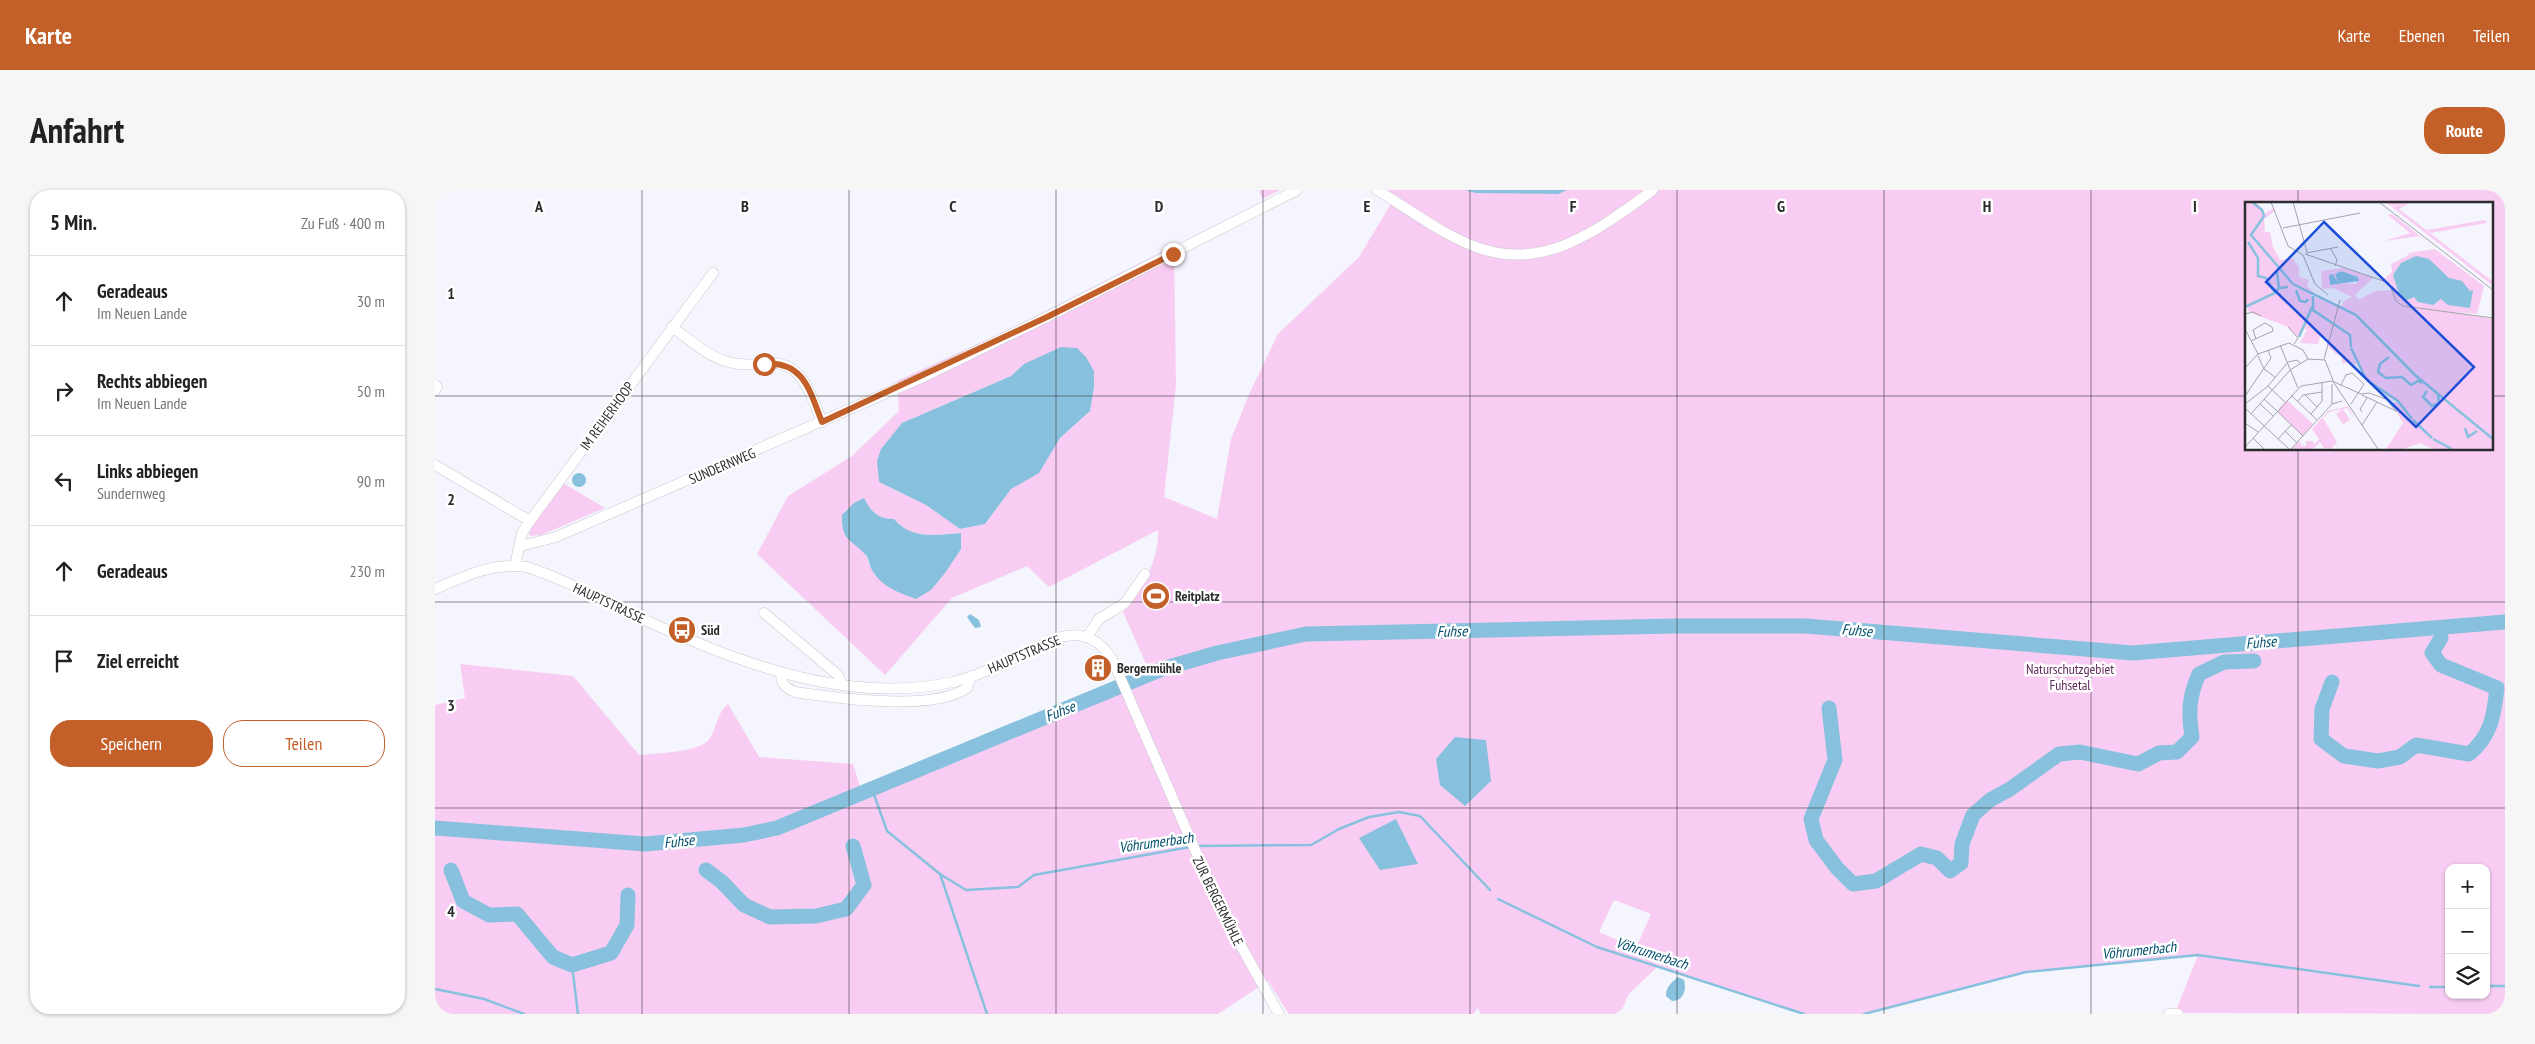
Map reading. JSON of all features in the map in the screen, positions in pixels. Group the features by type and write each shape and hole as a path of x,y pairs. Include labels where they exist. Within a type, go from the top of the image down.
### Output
{"street":[{"name":"SUNDERNWEG","path":"521,546 556,538 921,378 1047,317 1297,190"},
{"path":"1377,190 1459,240 1495,253 1513,255 1556,250 1580,239 1653,190"},
{"name":"IM REIHERHOOP","path":"515,566 521,546 522,533 530,521 713,273"},
{"path":"672,327 720,359 739,364 777,363 792,369 807,386 822,422"},
{"path":"435,385 437,387 435,390"},
{"path":"435,465 530,521"},
{"name":"HAUPTSTRASSE","path":"435,589 485,569 515,566 550,576 705,646 781,672 842,685 872,688 922,687 971,676 1061,637 1069,635 1087,637"},
{"path":"1087,637 1099,619 1125,602 1145,574"},
{"path":"764,613 838,675 842,685"},
{"name":"ZUR BERGERMÜHLE","path":"1087,637 1105,650 1118,674 1197,859 1223,914 1279,1014"},
{"name":"HAUPTSTRASSE","path":"781,672 781,682 795,692 869,700 916,701 944,697 967,688 971,676"},
{"path":"2169,1014 2177,1014"}],"green space":[{"path":"1259,190 1280,190 1262,199"},
{"name":"Naturschutzgebiet Fuhsetal","path":"1384,190 2505,190 2505,1014 2175,1013 2198,955 2026,972 1864,1014 1804,1014 1657,967 1629,994 1622,1009 1615,1014 1481,1014 1478,1008 1473,1014 1289,1014 1268,981 1218,1014 435,1014 435,705 465,698 460,664 573,676 639,755 678,751 697,747 705,743 710,738 719,716 728,704 759,757 853,764 863,796 1186,664 1311,636 1313,632 1306,632 1185,658 1149,671 1123,612 1137,594 1148,574 1156,553 1158,530 1049,587 1027,566 952,598 885,675 757,554 788,496 852,456 899,411 897,381 1008,330 1174,246 1176,385 1164,497 1217,519 1231,439 1250,392 1278,334 1359,257 1395,197","holes":["1024,364 1090,411 1060,438 1039,472 1011,489 985,524 960,529 926,505 879,482 902,423 1011,376","864,499 876,514 884,518 894,519 901,526 916,533 924,535 960,533 961,549 931,590 870,567 867,557","1614,900 1651,914 1636,948 1599,932"]},
{"path":"563,483 605,508 541,535 531,536 529,534 532,527"}],"water":[{"path":"1465,190 1567,190 1558,194 1476,193"},
{"path":"1061,347 1077,348 1086,357 1094,371 1094,387 1090,411 1060,438 1039,473 1011,489 985,524 960,529 926,505 879,482 877,461 881,449 902,423 1011,376 1024,364"},
{"path":"579,473 584,475 586,480 584,485 579,487 574,485 572,480 574,475"},
{"path":"864,498 876,514 884,518 894,519 901,526 916,533 933,535 961,533 961,549 931,590 916,599 885,585 876,576 866,555 845,535 842,515 854,503"},
{"path":"970,614 979,620 981,627 975,628 967,617"},
{"path":"1455,737 1486,740 1491,781 1465,806 1440,785 1436,759"},
{"path":"1396,819 1418,864 1380,870 1359,838"},
{"path":"1678,977 1684,980 1684,991 1679,999 1672,1001 1666,996 1667,990"}],"waterway":[{"name":"Fuhse","path":"435,828 645,844 744,835 777,828 1162,669 1217,653 1306,634 1674,626 1806,626 2133,653 2505,622"},
{"path":"2332,682 2322,709 2321,739 2344,756 2378,761 2400,757 2416,745 2469,754 2487,733 2493,716 2497,688 2441,665 2432,653 2441,638"},
{"path":"1829,708 1835,760 1811,819 1816,840 1837,868 1853,884 1876,881 1921,854 1937,858 1950,871 1961,863 1962,844 1973,815 1990,800 2010,789 2059,754 2080,752 2138,764 2159,753 2177,752 2192,737 2190,705 2199,674 2224,662 2254,661"},
{"name":"Vöhrumerbach","path":"872,789 887,831 940,874 966,890 1018,887 1034,875 1190,847"},
{"name":"Vöhrumerbach","path":"1196,846 1311,845 1339,829 1369,817 1399,812 1420,816 1490,890"},
{"path":"706,870 722,882 744,905 770,917 816,916 846,909 864,885 853,846"},
{"path":"451,870 463,901 489,915 517,914 553,957 572,965 611,953 627,925 628,895"},
{"path":"940,874 987,1014"},
{"name":"Vöhrumerbach","path":"1498,899 1597,947 1804,1014"},
{"name":"Vöhrumerbach","path":"1864,1014 2026,972 2198,955 2419,986"},
{"path":"572,965 578,1014"},
{"name":"Vöhrumerbach","path":"2490,986 2505,986"},
{"name":"Vöhrumerbach","path":"2430,987 2445,987"},
{"path":"435,989 484,999 524,1014"}],"place":[{"name":"Reitplatz","path":"1156,596"},
{"name":"Süd","path":"682,630"},
{"name":"Bergermühle","path":"1098,668"}],"route":[{"path":"764,364 777,363 797,373 807,386 822,422 921,378 1173,254"}]}
